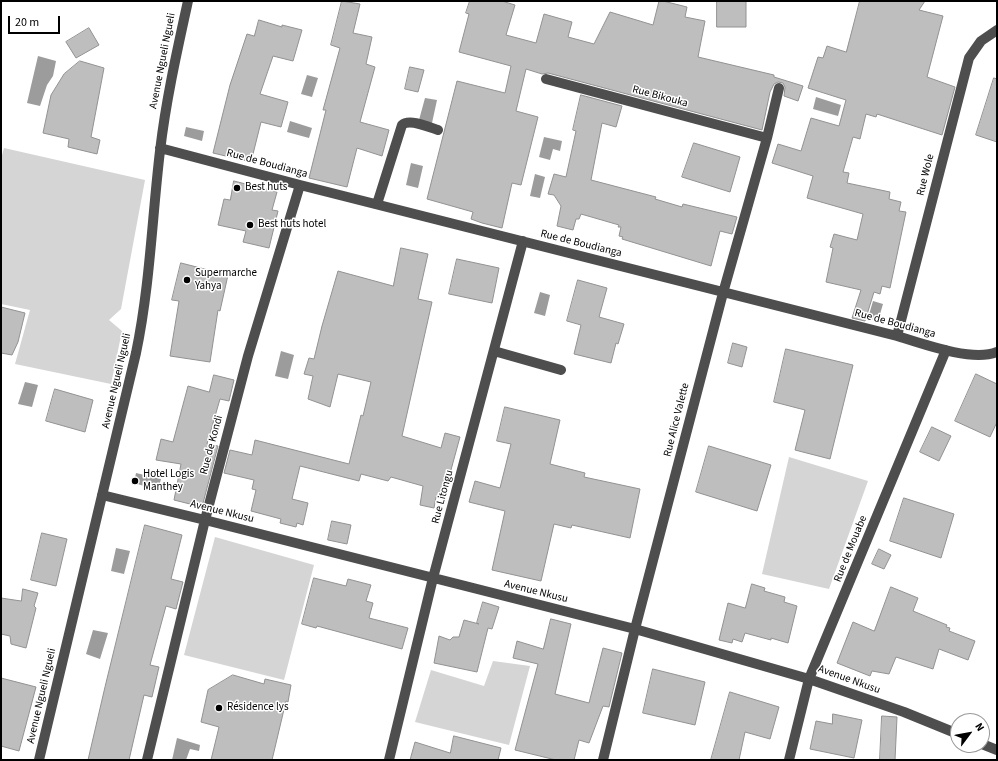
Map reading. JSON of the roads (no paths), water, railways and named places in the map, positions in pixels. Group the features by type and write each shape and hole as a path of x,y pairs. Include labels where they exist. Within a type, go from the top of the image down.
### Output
{"street":[{"name":"Avenue Ngueli Ngueli","path":"39,760 143,320 152,243 160,148 166,104 188,1"},
{"name":"Rue Wole","path":"897,336 969,58 981,42 997,30"},
{"name":"Rue Bikouka","path":"546,79 767,138"},
{"name":"Rue Alice Valette","path":"603,760 635,629 723,293 767,138 779,88"},
{"path":"378,204 402,125 405,122 410,122 438,130"},
{"name":"Rue de Boudianga","path":"160,148 723,293 897,336 946,350 980,356 997,352"},
{"name":"Rue de Kondi","path":"147,760 205,520 248,356 300,185"},
{"name":"Rue Litongu","path":"389,760 433,578 523,241"},
{"name":"Rue de Mouabe","path":"789,760 809,679 946,350"},
{"path":"494,351 561,370"},
{"name":"Avenue Nkusu","path":"102,495 635,629 809,679 904,712 950,731"}],"place":[{"name":"Best huts","path":"237,188"},
{"name":"Best huts hotel","path":"250,225"},
{"name":"Supermarche Yahya","path":"187,280"},
{"name":"Hotel Logis Manthey","path":"135,481"},
{"name":"Résidence lys","path":"219,708"}]}
